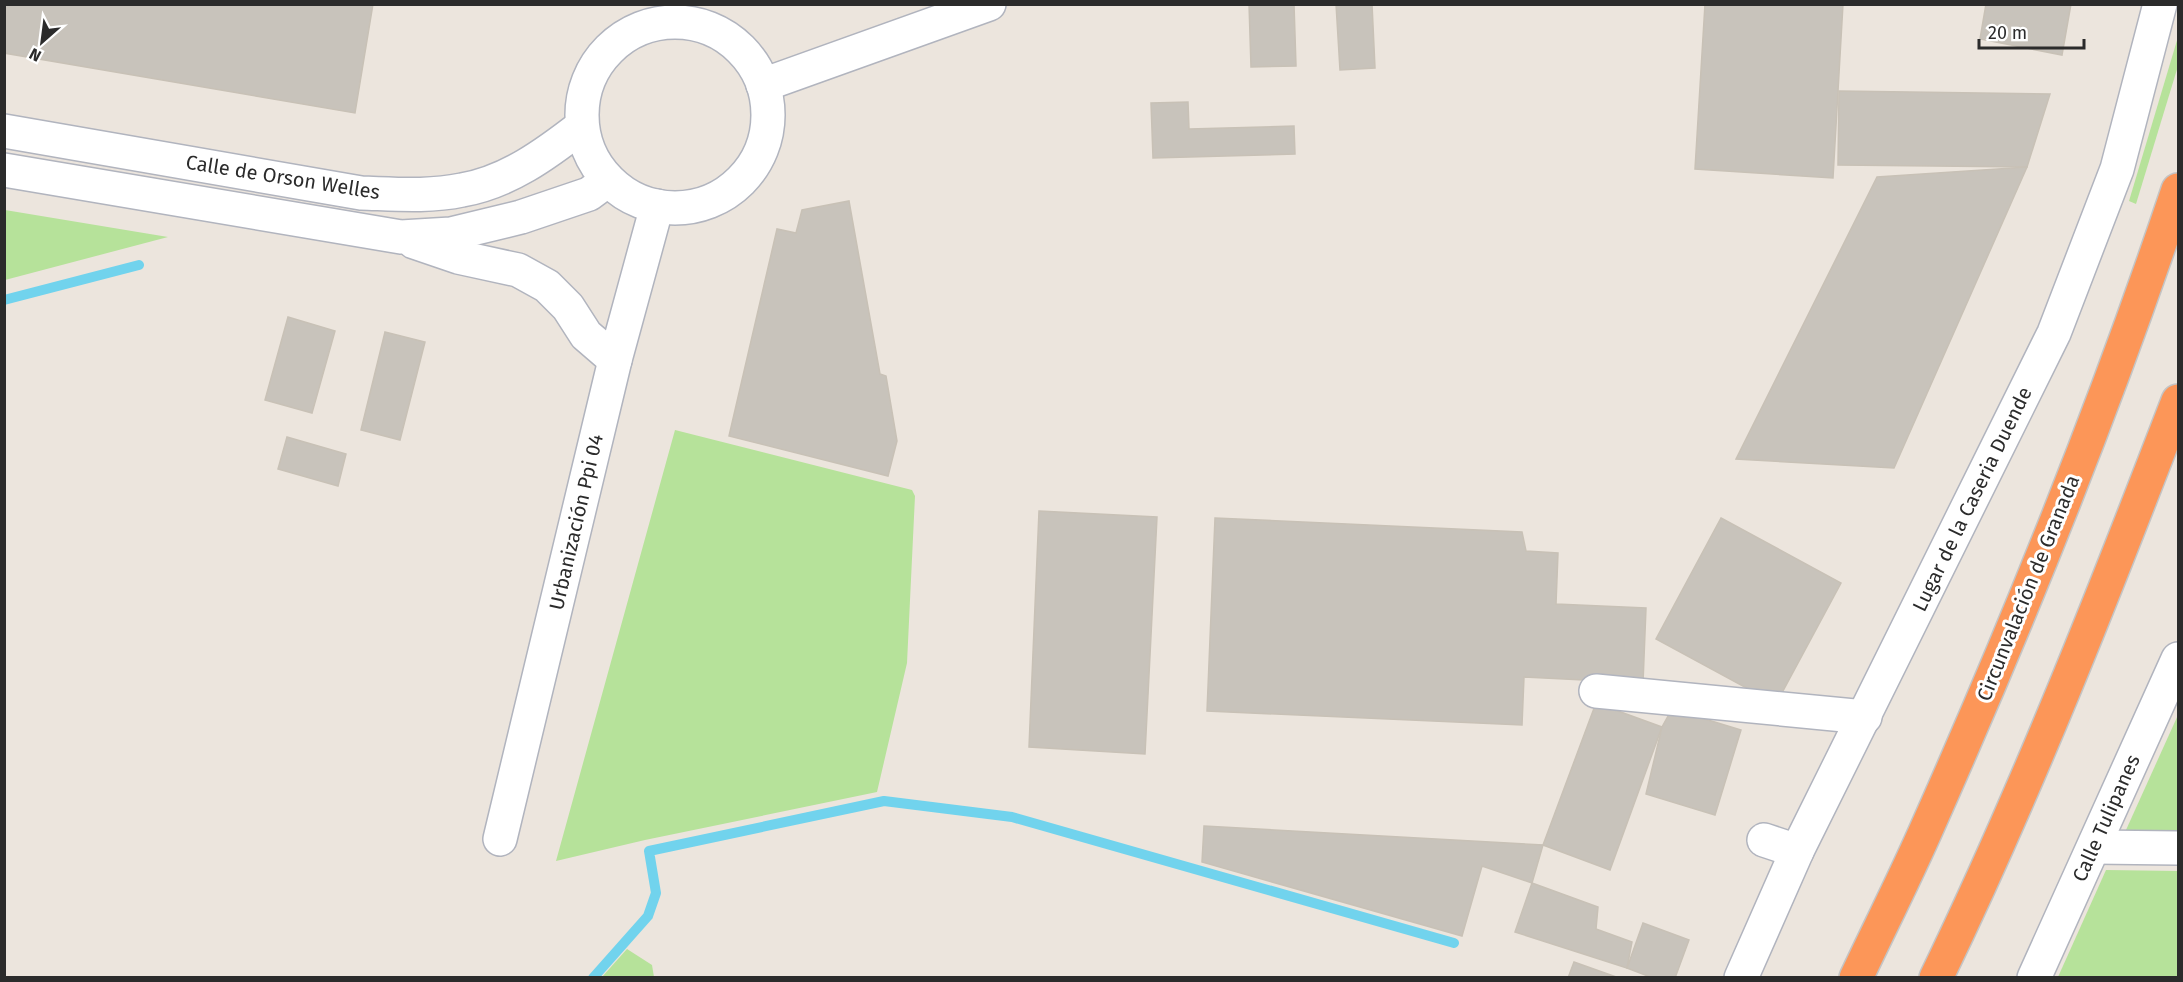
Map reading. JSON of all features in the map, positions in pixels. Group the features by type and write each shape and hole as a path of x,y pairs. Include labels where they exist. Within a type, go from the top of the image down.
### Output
{"highway":[{"name":"Circunvalación de Granada","path":"1856,978 1926,832 2042,558 2104,399 2178,190"},
{"path":"1936,978 2042,744 2100,603 2178,401"}],"street":[{"path":"763,85 989,4"},
{"name":"Lugar de la Caseria Duende","path":"1741,978 1797,851 2054,333 2116,169 2160,4"},
{"path":"673,13 694,24 716,18 732,42 745,54 763,85 767,106 767,127 762,148 752,167 738,183 720,196 700,204 679,208 657,206 631,197 608,180 591,156 582,126 582,104 587,83 596,63 610,47 628,34 673,13"},
{"name":"Calle de Orson Welles","path":"4,131 362,193 420,195 463,190 508,175 547,153 582,126"},
{"name":"Calle de Orson Welles","path":"4,170 401,237 458,257 518,270 547,286 568,307 586,335 615,360"},
{"name":"Calle de Orson Welles","path":"401,237 451,234 521,217 589,194 608,180"},
{"name":"Urbanización Ppi 04","path":"500,839 615,360 657,206"},
{"name":"Calle Tulipanes","path":"2034,978 2178,659"},
{"path":"1596,691 1864,717"},
{"path":"1764,840 1797,851"},
{"path":"2094,846 2178,848"}],"green space":[{"path":"2178,37 2178,66 2136,204 2129,201"},
{"path":"5,210 168,237 5,280"},
{"path":"675,430 912,490 915,496 907,663 877,792 645,840 556,861"},
{"path":"2178,715 2178,830 2126,830"},
{"path":"2106,870 2178,871 2178,977 2058,977"},
{"path":"627,949 652,965 654,977 602,977"}],"building":[{"path":"4,4 373,4 355,113 4,53"},
{"path":"1249,4 1294,4 1296,66 1251,67"},
{"path":"1336,4 1372,4 1375,68 1340,70"},
{"path":"1705,4 1843,4 1833,178 1695,169"},
{"path":"1986,4 2071,4 2062,55 1980,39"},
{"path":"1839,91 2050,94 2027,167 1838,165"},
{"path":"1188,102 1189,129 1294,126 1295,154 1153,158 1151,103"},
{"path":"2027,167 1894,468 1736,459 1877,177"},
{"path":"849,201 880,374 886,376 897,441 888,476 729,436 777,229 796,233 802,210"},
{"path":"288,317 335,331 312,413 265,400"},
{"path":"385,332 425,342 400,440 361,430"},
{"path":"287,437 346,454 338,486 278,469"},
{"path":"1039,511 1157,517 1145,754 1029,747"},
{"path":"1215,518 1522,532 1526,551 1558,553 1556,604 1646,608 1643,683 1524,677 1522,725 1207,711"},
{"path":"1721,518 1841,583 1776,704 1656,639"},
{"path":"1596,703 1662,727 1610,870 1543,845"},
{"path":"1672,709 1741,730 1715,815 1646,794 1662,727"},
{"path":"1204,826 1543,845 1532,883 1482,866 1462,936 1202,862"},
{"path":"1532,883 1598,907 1596,929 1632,942 1627,968 1515,932"},
{"path":"1643,923 1689,940 1675,978 1653,978 1627,968"},
{"path":"1574,962 1619,978 1568,978"}],"waterway":[{"path":"4,300 139,265"},
{"path":"593,978 648,916 656,893 649,851 884,801 1012,817 1454,943"}]}
